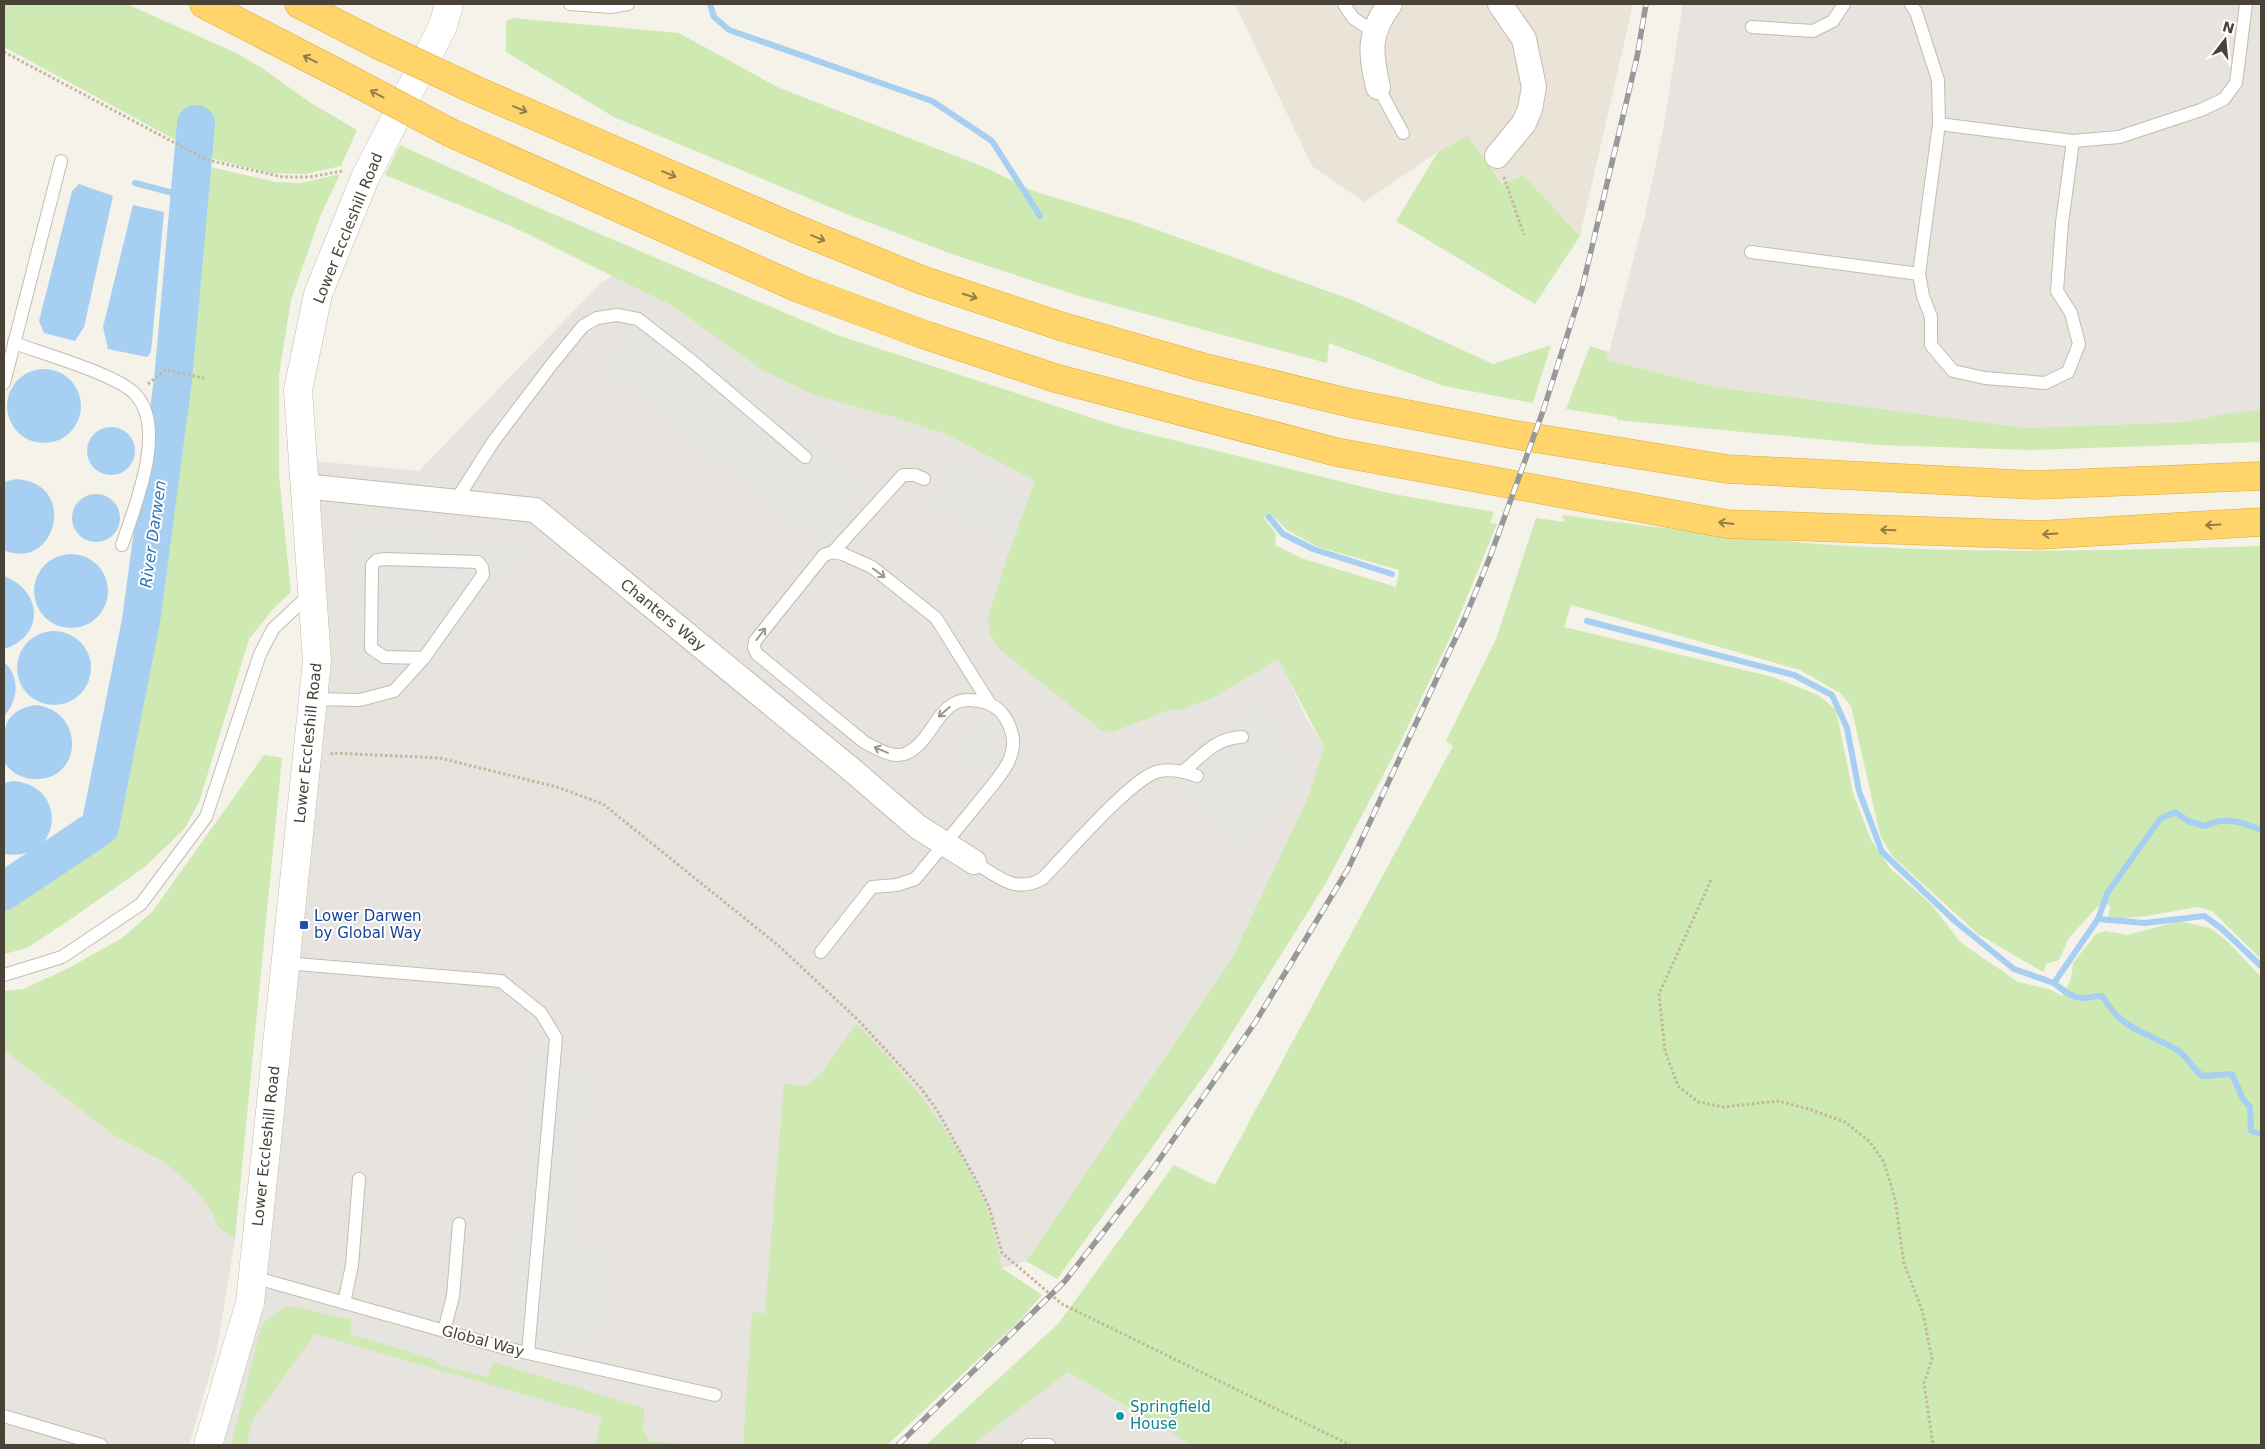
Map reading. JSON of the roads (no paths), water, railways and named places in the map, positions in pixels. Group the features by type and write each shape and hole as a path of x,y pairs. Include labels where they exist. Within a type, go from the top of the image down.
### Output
{"highway":[{"path":"204,4 452,133 798,288 925,335 1054,378 1336,452 1727,524 2039,535 2261,522"},
{"path":"300,4 377,44 475,90 794,228 922,280 1060,326 1202,367 1350,403 1510,434 1727,469 2036,485 2261,476"}],"street":[{"name":"Lower Eccleshill Road","path":"208,1445 250,1302 317,661 298,390 318,294 365,178 443,26 449,4"},
{"path":"1378,87 1372,62 1374,32 1376,24 1390,4"},
{"path":"1497,156 1524,123 1530,109 1534,87 1524,39 1500,4"},
{"name":"Chanters Way","path":"304,486 535,510 845,764 918,828 974,862"}],"lane":[{"path":"570,4 612,7 628,4"},
{"path":"1344,4 1353,18 1374,32"},
{"path":"1752,27 1813,31 1833,21 1844,4"},
{"path":"1910,4 1916,12 1938,80 1939,124 1919,274 1923,296 1931,317 1931,345 1953,370 1985,378 2045,383 2068,372 2079,344 2071,313 2057,291 2062,223 2073,141"},
{"path":"1939,124 2073,141 2119,137 2202,110 2224,99 2236,83 2246,4"},
{"path":"1378,87 1403,133"},
{"path":"4,383 61,161"},
{"path":"1751,252 1919,274"},
{"path":"455,502 493,442 583,326 597,318 617,315 638,319 692,361 805,456"},
{"path":"14,343 116,380 136,394 146,410 149,442 141,489 122,544"},
{"path":"821,952 872,887 897,885 915,879 999,776 1012,753 1014,738 1010,724 1002,712 990,704 976,700 961,701 948,707 914,748 906,754 894,755 864,742 757,654 754,648 760,634 814,565 824,555 834,552 903,475 916,475 924,479"},
{"path":"834,552 856,559 872,567 936,618 990,704"},
{"path":"313,699 360,700 394,691 424,658 483,575 482,567 478,562 386,559 377,560 372,565 371,648 384,657 424,658"},
{"path":"4,976 62,957 141,904 206,817 260,654 273,630 312,592"},
{"path":"1184,771 1214,744 1226,738 1242,737"},
{"path":"974,862 1008,882 1018,886 1031,885 1042,879 1145,776 1157,772 1184,771 1196,776"},
{"path":"284,963 501,981 541,1013 556,1038 528,1354"},
{"path":"344,1303 352,1265 359,1179"},
{"path":"444,1331 454,1296 459,1224"},
{"name":"Global Way","path":"253,1277 528,1354 715,1395"},
{"path":"4,1416 100,1445"},
{"path":"1028,1445 1049,1445"}],"water":[{"path":"79,184 113,196 84,327 75,341 44,333 39,321 72,191"},
{"path":"133,205 164,212 151,352 147,357 108,349 103,327"},
{"path":"44,369 65,375 75,385 81,406 75,427 65,437 44,443 23,437 13,427 7,406 13,385 23,375"},
{"path":"106,427 116,427 125,431 131,437 135,451 131,465 125,471 116,475 106,475 97,471 91,465 87,456 87,446 91,437 97,431"},
{"path":"16,479 36,484 48,495 54,509 53,525 47,539 36,549 22,554 4,550 4,482"},
{"path":"91,494 101,494 113,501 120,513 120,523 113,535 101,542 91,542 83,538 76,531 72,523 72,513 76,505 83,498"},
{"path":"71,554 92,560 102,570 108,591 102,612 92,622 71,628 50,622 40,612 34,591 40,570 50,560"},
{"path":"4,576 17,583 26,592 32,602 34,613 32,624 27,634 17,643 4,649"},
{"path":"54,631 75,637 85,647 91,668 85,689 75,699 54,705 33,699 23,689 17,668 23,647 33,637"},
{"path":"4,662 13,675 16,689 9,710 4,716"},
{"path":"34,705 51,709 63,719 70,731 72,745 69,758 62,770 50,777 33,779 16,774 6,766 4,762 4,741 6,725 10,718 23,708"},
{"path":"13,781 31,786 44,795 50,808 52,822 48,836 38,847 24,854 4,854 4,783"}],"waterway":[{"path":"710,4 714,17 729,30 932,101 992,141 1040,216"},
{"name":"River Darwen","path":"4,891 100,827 141,621 173,380 196,124"},
{"path":"135,183 177,194 190,193"},
{"path":"1269,517 1283,534 1313,549 1392,574"},
{"path":"1587,621 1794,675 1832,695 1847,728 1859,791 1882,852 1956,922 2014,969 2054,983 2098,919 2145,923 2204,916 2221,928 2261,966"},
{"path":"2098,919 2108,892 2160,819 2175,812 2188,821 2205,826 2219,821 2233,821 2261,830"},
{"path":"2054,983 2074,996 2085,998 2102,996 2110,1008 2127,1024 2177,1050 2202,1076 2232,1074 2243,1099 2250,1107 2251,1131 2261,1134"}],"railway":[{"path":"898,1445 1065,1281 1152,1170 1256,1021 1348,869 1465,618 1490,557 1543,411 1582,289 1637,57 1646,4"}],"place":[{"name":"Lower Darwen by Global Way","path":"304,925"},
{"name":"Springfield House","path":"1120,1416"}]}
